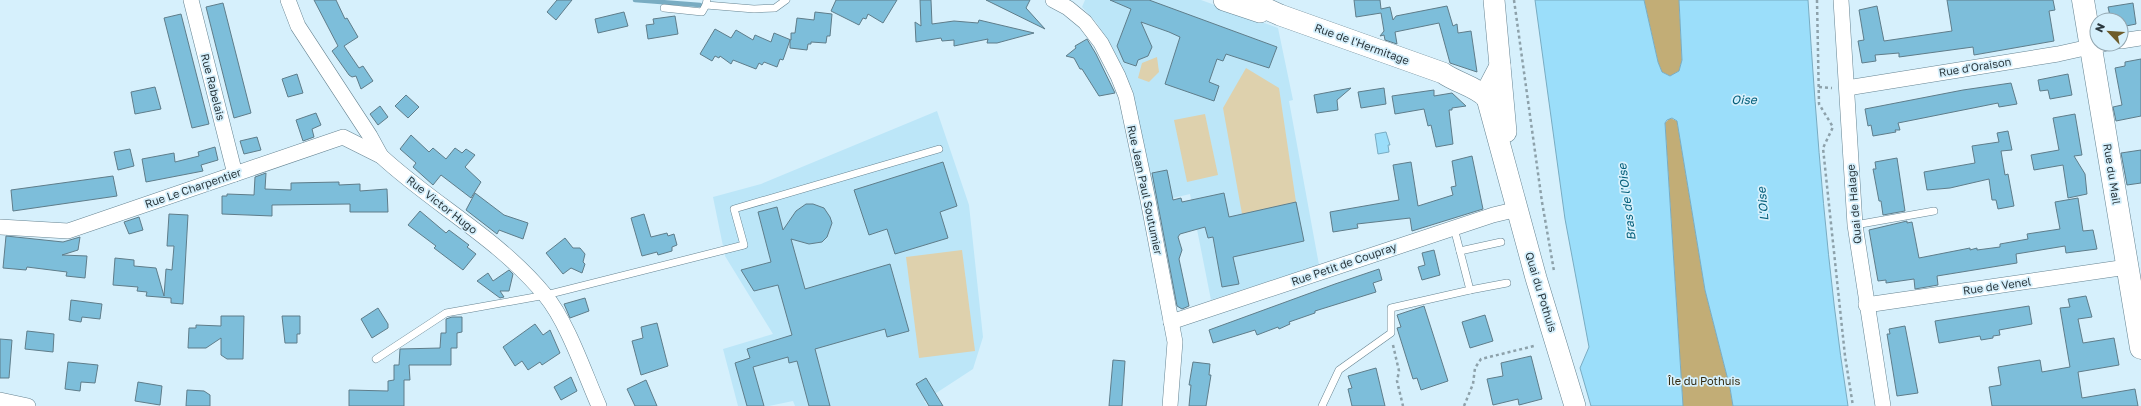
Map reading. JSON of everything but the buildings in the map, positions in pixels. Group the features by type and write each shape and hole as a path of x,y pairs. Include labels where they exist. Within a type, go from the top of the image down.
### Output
{"main road":[{"name":"Rue de l'Hermitage","path":"1224,0 1257,12 1280,15"},
{"name":"Rue de l'Hermitage","path":"1247,0 1280,15 1443,73 1456,73 1491,87"},
{"path":"1491,87 1494,0"},
{"name":"Rue du Mail","path":"2083,0 2089,19"},
{"name":"Rue du Mail","path":"2098,52 2127,267 2141,348"},
{"name":"Quai du Pothuis","path":"1491,87 1499,98 1505,112 1511,183"},
{"name":"Quai du Pothuis","path":"1491,87 1511,183 1574,404"}],"street":[{"name":"Rue Rabelais","path":"191,0 235,174"},
{"name":"Rue Victor Hugo","path":"288,0 298,26 370,136 381,156 511,258 546,295 559,315 599,406"},
{"name":"Rue Jean Paul Soutumier","path":"1053,0 1068,8 1085,22 1101,43 1118,76 1126,96 1148,200 1175,342 1170,406"},
{"name":"Quai de Halage","path":"1840,0 1842,88 1855,225 1866,305 1883,406"},
{"path":"2129,40 2141,38"},
{"name":"Rue d'Oraison","path":"1842,88 2058,54 2089,47"},
{"name":"Rue Le Charpentier","path":"0,227 68,231 343,137 381,156"},
{"name":"Rue Petit de Coupray","path":"1171,322 1493,214 1518,209"},
{"name":"Rue de Venel","path":"1866,305 2127,267"},
{"path":"0,400 28,406"}],"lane":[{"path":"664,8 702,12 707,3 754,9 775,8 786,0"},
{"path":"376,359 446,313 546,295 744,244 734,209 939,149"},
{"path":"1855,225 1934,211"},
{"path":"1454,228 1470,290"},
{"path":"1460,251 1501,242"},
{"path":"1322,406 1339,370 1391,332 1391,308 1508,283"}],"path":[{"path":"1514,0 1542,202 1555,279"},
{"path":"1817,0 1819,104 1833,127 1823,148 1845,356 1853,406"},
{"path":"1819,87 1842,88"},
{"path":"1391,332 1399,371 1397,381 1403,406"},
{"path":"1464,406 1473,384 1475,368 1481,359 1534,346"}],"shaded area":[{"path":"1085,0 1201,0 1278,28 1293,100 1289,101 1319,265 1211,300 1190,194 1156,202 1132,89 1107,39 1096,22 1082,7"},
{"path":"1157,57 1159,72 1149,82 1138,78 1142,63"},
{"path":"1246,68 1279,88 1296,202 1242,214 1223,108"},
{"path":"937,111 969,205 983,337 973,369 924,401 928,406 795,406 793,401 769,406 738,406 723,349 773,334 725,256 713,197 761,184"},
{"path":"1205,114 1218,175 1187,182 1174,120"},
{"path":"962,250 975,351 919,358 906,257"}],"green space":[{"path":"1644,0 1679,0 1682,60 1679,71 1670,76 1662,72 1658,62"},
{"name":"Île du Pothuis","path":"1670,118 1677,121 1705,290 1730,388 1733,406 1683,406 1665,123"}],"water":[{"name":"Oise","path":"1535,0 1644,0 1658,62 1662,72 1670,76 1679,71 1682,60 1679,0 1808,0 1828,254 1848,406 1733,406 1730,388 1705,290 1677,121 1672,118 1667,120 1665,123 1683,406 1591,406 1580,368 1589,347 1565,219"},
{"path":"1386,132 1390,145 1388,145 1389,152 1378,154 1375,134"}],"waterway":[{"path":"635,0 700,5"}],"water label":[{"name":"Bras de l'Oise","path":"1627,202"},
{"name":"L'Oise","path":"1763,204"}]}
